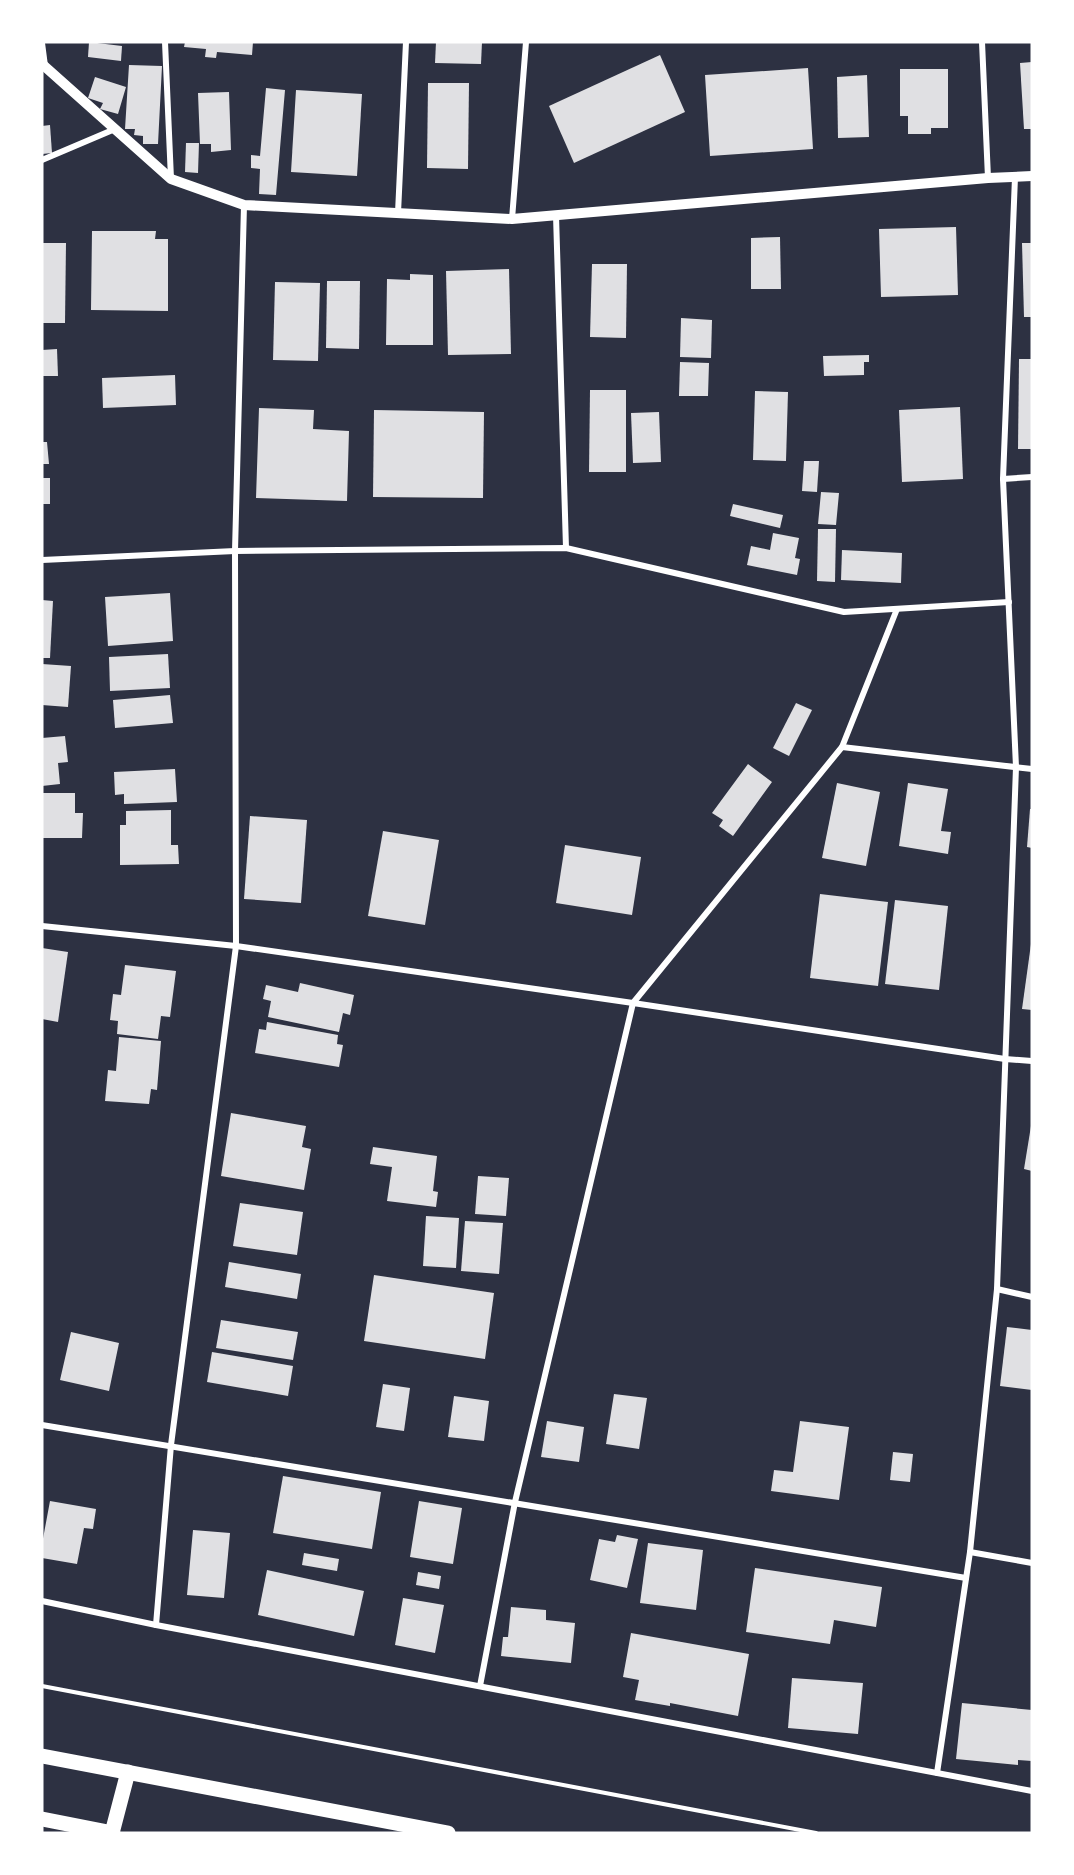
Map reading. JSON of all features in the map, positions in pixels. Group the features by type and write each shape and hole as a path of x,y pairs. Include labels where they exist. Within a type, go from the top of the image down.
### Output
{"main road":[{"path":"42,1756 447,1833"},
{"path":"42,1819 112,1833 128,1772"}],"street":[{"path":"165,42 171,179"},
{"path":"398,213 406,42"},
{"path":"512,219 526,42"},
{"path":"982,42 988,178"},
{"path":"42,43 44,65 171,179 244,205 512,219 1032,176"},
{"path":"42,160 115,129"},
{"path":"937,1773 970,1552 996,1289 1016,767 1003,479 1015,176"},
{"path":"156,1625 171,1445 236,946 235,551 244,205"},
{"path":"556,215 566,548"},
{"path":"1003,479 1032,477"},
{"path":"42,560 235,551 566,548 844,612 1009,602"},
{"path":"480,1686 515,1502 633,1003 842,747 897,609"},
{"path":"842,747 1032,769"},
{"path":"42,926 236,946 1005,1059 1032,1061"},
{"path":"996,1289 1032,1297"},
{"path":"42,1425 966,1578"},
{"path":"970,1552 1032,1563"},
{"path":"42,1601 156,1625 1032,1791"}],"path":[{"path":"42,1686 816,1833"}],"building":[{"path":"89,42 122,46 121,61 88,57"},
{"path":"185,42 253,42 252,55 217,52 216,58 205,57 206,49 184,47"},
{"path":"436,42 482,42 481,64 435,63"},
{"path":"660,55 685,112 574,163 549,106"},
{"path":"1032,62 1032,129 1024,129 1020,63"},
{"path":"129,65 162,66 158,144 143,144 143,136 134,135 135,129 125,129"},
{"path":"808,68 813,149 710,156 705,75"},
{"path":"900,69 948,69 948,128 931,128 931,134 908,134 908,116 900,116"},
{"path":"867,75 869,137 838,138 837,77"},
{"path":"95,77 126,87 118,114 100,109 103,103 88,98"},
{"path":"428,83 469,83 468,169 427,168"},
{"path":"266,88 285,90 276,195 259,194 260,169 251,168 251,155 260,156"},
{"path":"296,90 362,94 357,176 291,172"},
{"path":"229,92 231,150 211,152 211,144 200,144 198,93"},
{"path":"50,125 52,153 42,154 42,126"},
{"path":"186,143 199,143 198,173 185,172"},
{"path":"956,227 958,295 881,297 879,229"},
{"path":"92,231 156,231 155,239 168,239 168,311 91,310"},
{"path":"780,237 781,289 751,289 751,238"},
{"path":"42,243 66,243 65,323 42,323"},
{"path":"1022,243 1032,243 1032,317 1024,317"},
{"path":"592,264 627,264 626,338 590,337"},
{"path":"509,269 511,354 448,355 446,271"},
{"path":"410,274 433,275 433,345 386,345 387,279 410,280"},
{"path":"327,281 360,281 359,349 326,348"},
{"path":"275,282 320,283 318,361 273,360"},
{"path":"681,318 712,320 711,358 680,357"},
{"path":"57,349 58,376 42,376 42,350"},
{"path":"869,355 869,362 864,362 864,375 824,376 823,356"},
{"path":"1019,359 1032,359 1032,449 1018,449"},
{"path":"680,362 709,363 708,396 679,396"},
{"path":"175,375 176,405 103,408 102,378"},
{"path":"590,390 626,390 626,472 589,472"},
{"path":"755,391 788,392 786,461 753,460"},
{"path":"960,407 963,479 902,482 899,410"},
{"path":"259,408 314,410 313,429 349,431 347,501 256,498"},
{"path":"374,410 484,412 483,498 373,497"},
{"path":"659,412 661,462 633,463 631,413"},
{"path":"42,442 47,442 49,464 42,464"},
{"path":"804,461 819,461 817,492 802,491"},
{"path":"42,478 50,478 50,504 42,504"},
{"path":"821,492 839,493 836,525 818,524"},
{"path":"733,504 783,515 780,528 730,516"},
{"path":"818,529 836,529 835,582 817,581"},
{"path":"773,533 799,538 795,558 800,559 797,575 747,565 751,546 770,550"},
{"path":"842,550 902,553 901,583 841,580"},
{"path":"170,593 173,641 108,646 105,597"},
{"path":"42,600 53,601 50,658 42,658"},
{"path":"168,654 170,688 110,691 109,657"},
{"path":"42,664 71,666 68,707 42,705"},
{"path":"170,695 173,723 115,728 113,700"},
{"path":"796,703 812,710 789,756 773,748"},
{"path":"65,736 68,762 58,763 60,784 42,786 42,738"},
{"path":"748,764 772,782 733,836 719,826 723,820 712,813"},
{"path":"175,769 177,802 124,804 124,794 115,795 114,772"},
{"path":"837,783 880,792 866,866 822,858"},
{"path":"908,783 948,789 941,831 951,832 948,854 899,846"},
{"path":"42,793 75,793 75,813 83,813 82,838 42,838"},
{"path":"1030,809 1032,809 1032,848 1027,847"},
{"path":"171,810 171,845 178,845 179,864 120,865 120,825 126,825 126,811"},
{"path":"250,816 307,820 301,903 244,899"},
{"path":"383,831 439,840 425,925 368,916"},
{"path":"565,845 641,857 632,915 556,903"},
{"path":"820,894 888,902 878,986 810,978"},
{"path":"895,900 948,906 939,990 885,984"},
{"path":"1032,944 1032,1010 1022,1009"},
{"path":"42,948 68,952 58,1022 42,1019"},
{"path":"125,965 176,971 170,1017 161,1016 158,1039 117,1034 118,1021 110,1020 113,994 121,995"},
{"path":"300,983 354,995 350,1015 343,1013 339,1032 268,1017 271,1001 263,999 266,985 298,992"},
{"path":"267,1022 338,1035 337,1044 343,1045 339,1067 255,1053 259,1029 266,1030"},
{"path":"119,1037 161,1041 157,1090 151,1089 149,1104 105,1101 108,1070 116,1071"},
{"path":"231,1113 306,1126 302,1147 311,1149 304,1190 221,1176"},
{"path":"1032,1126 1032,1171 1024,1169"},
{"path":"373,1147 437,1156 433,1191 438,1192 436,1207 387,1201 392,1167 370,1164"},
{"path":"478,1176 509,1178 506,1216 475,1214"},
{"path":"240,1203 303,1212 297,1255 233,1246"},
{"path":"426,1216 459,1218 456,1268 423,1266"},
{"path":"465,1221 503,1223 499,1274 461,1271"},
{"path":"229,1262 301,1274 297,1299 225,1287"},
{"path":"374,1275 494,1293 485,1359 364,1341"},
{"path":"221,1320 298,1332 293,1360 216,1348"},
{"path":"1007,1327 1032,1330 1032,1390 1000,1386"},
{"path":"71,1332 119,1343 109,1391 60,1380"},
{"path":"212,1352 293,1366 288,1396 207,1382"},
{"path":"383,1384 410,1388 404,1431 376,1427"},
{"path":"614,1394 647,1398 639,1449 606,1444"},
{"path":"454,1396 489,1401 484,1441 448,1437"},
{"path":"547,1421 584,1427 579,1462 541,1457"},
{"path":"800,1421 849,1427 839,1500 771,1491 774,1470 793,1472"},
{"path":"893,1452 913,1454 910,1482 890,1480"},
{"path":"283,1476 381,1492 372,1549 273,1533"},
{"path":"50,1501 96,1509 93,1529 84,1528 77,1564 42,1558 42,1544"},
{"path":"419,1501 462,1508 453,1564 410,1557"},
{"path":"193,1530 230,1533 224,1598 187,1595"},
{"path":"617,1535 638,1539 627,1588 590,1580 599,1539 615,1542"},
{"path":"648,1543 703,1550 696,1610 640,1603"},
{"path":"304,1553 339,1559 337,1571 302,1565"},
{"path":"755,1568 882,1587 876,1627 834,1620 830,1644 746,1632"},
{"path":"267,1570 364,1591 354,1636 258,1615"},
{"path":"418,1572 441,1576 439,1589 416,1585"},
{"path":"403,1598 444,1605 435,1653 395,1645"},
{"path":"511,1607 546,1610 546,1620 575,1623 571,1663 501,1656 503,1637 508,1637"},
{"path":"631,1633 749,1654 738,1716 670,1703 670,1706 635,1700 639,1680 623,1677"},
{"path":"792,1678 863,1683 858,1734 788,1728"},
{"path":"962,1703 1032,1710 1032,1761 1018,1760 1018,1765 956,1759"}]}
